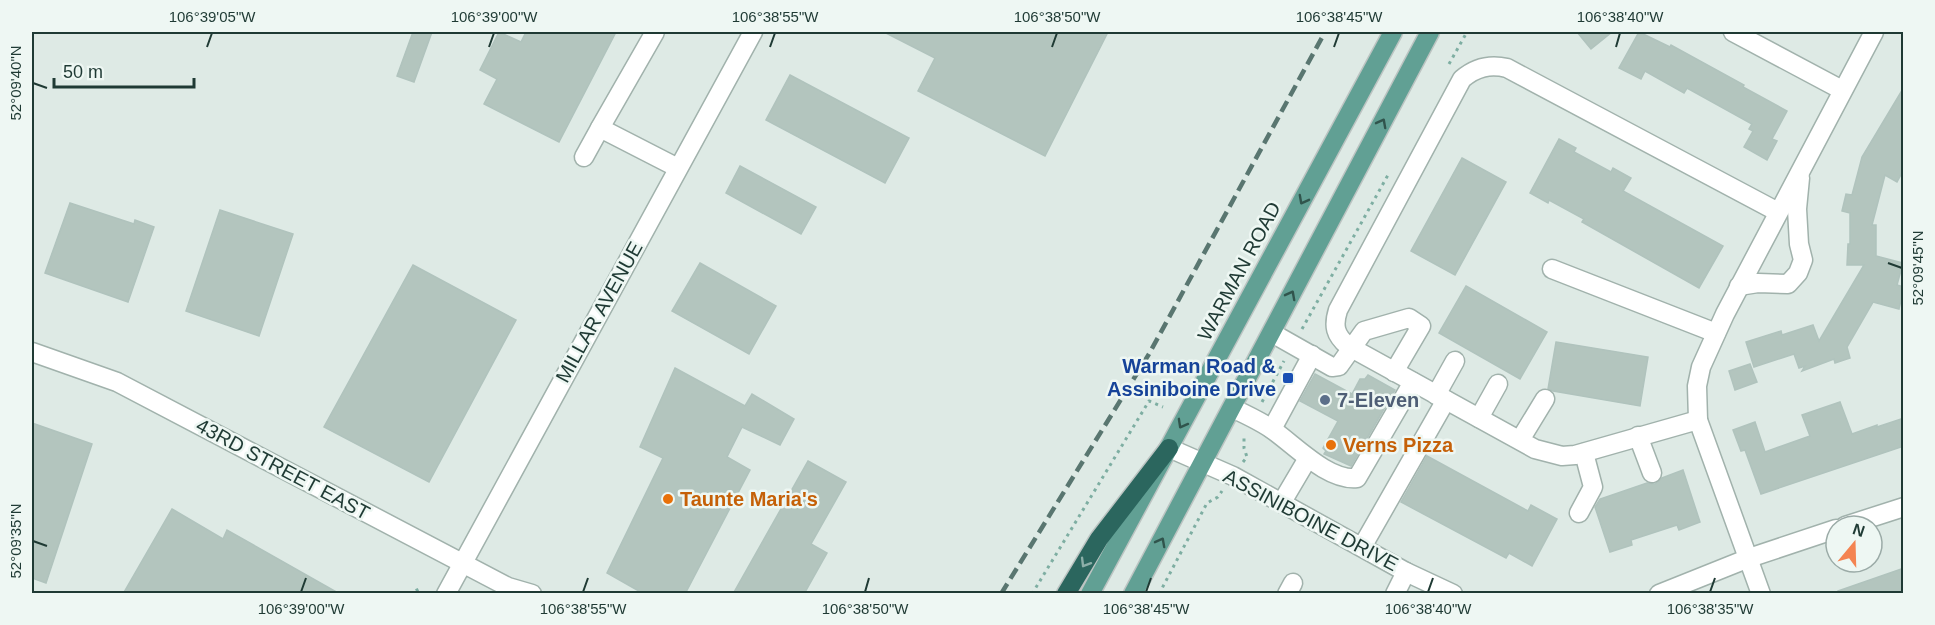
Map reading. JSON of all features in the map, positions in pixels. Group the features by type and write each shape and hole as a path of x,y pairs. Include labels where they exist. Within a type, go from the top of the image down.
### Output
{"highway":[{"path":"1066,594 1099,539 1169,448"}],"main road":[{"name":"WARMAN ROAD","path":"1090,594 1393,32"},
{"path":"1133,594 1430,32"}],"street":[{"path":"584,157 655,32"},
{"name":"MILLAR AVENUE","path":"446,594 753,32"},
{"path":"1733,32 1842,90"},
{"path":"1761,594 1698,420 1696,404 1699,376 1716,333 1739,286 1874,32"},
{"path":"1698,420 1584,453 1562,456 1547,453 1351,348 1340,339 1335,331 1338,310 1462,79 1470,72 1482,67 1495,65 1507,68 1778,212"},
{"path":"600,128 678,168"},
{"path":"1739,286 1758,283 1788,284 1798,273 1803,260 1799,244 1797,209 1801,169"},
{"path":"1552,269 1716,333"},
{"path":"1272,333 1336,367 1364,331 1409,318 1419,323 1420,330 1394,372"},
{"name":"43RD STREET EAST","path":"32,352 117,382 508,587 532,594"},
{"path":"1272,429 1312,355"},
{"path":"1362,547 1441,397 1455,361"},
{"path":"1232,408 1272,429 1308,458 1340,477 1358,478 1413,382"},
{"path":"1479,418 1498,384"},
{"path":"1520,440 1545,399"},
{"path":"1638,436 1652,473"},
{"name":"ASSINIBOINE DRIVE","path":"1169,448 1233,476 1406,572 1453,594"},
{"path":"1579,513 1593,487 1584,453"},
{"path":"1282,502 1308,458"},
{"path":"1882,514 1904,507"},
{"path":"1659,594 1749,558 1824,533"},
{"path":"1395,594 1406,572"}],"path":[{"path":"1444,73 1467,32"},
{"path":"1159,594 1207,502 1218,497 1247,457 1244,435 1392,167"},
{"path":"1032,594 1149,401 1164,407"},
{"path":"409,594 418,589"}],"building":[{"path":"413,32 432,32 414,82 397,76"},
{"path":"499,32 521,42 526,32 616,32 559,142 484,104 497,79 480,70"},
{"path":"884,32 1108,32 1045,156 918,91 935,58"},
{"path":"1577,32 1612,32 1591,49"},
{"path":"1639,32 1670,47 1671,45 1787,111 1772,139 1777,141 1767,160 1744,147 1753,131 1749,129 1752,124 1687,88 1684,93 1645,71 1641,79 1619,68"},
{"path":"790,75 909,138 885,183 766,120"},
{"path":"1904,87 1904,169 1897,182 1885,175 1872,225 1876,225 1876,256 1903,263 1897,285 1904,287 1899,309 1873,302 1847,347 1850,358 1835,363 1834,359 1802,371 1805,366 1799,368 1794,354 1754,367 1746,342 1781,331 1782,335 1813,325 1819,341 1864,265 1847,265 1850,213 1842,211 1846,194 1852,195 1862,157"},
{"path":"1559,139 1576,148 1574,152 1611,172 1613,168 1631,178 1623,191 1723,246 1699,288 1582,222 1584,219 1549,200 1548,203 1530,193"},
{"path":"1462,158 1506,182 1455,275 1411,251"},
{"path":"740,166 816,207 801,234 726,193"},
{"path":"70,203 134,224 135,220 154,227 128,302 45,273"},
{"path":"220,210 293,234 259,336 186,311"},
{"path":"700,263 776,306 749,354 672,311"},
{"path":"413,265 516,320 429,482 324,427"},
{"path":"1466,286 1547,332 1520,379 1439,333"},
{"path":"1556,342 1648,357 1640,406 1548,389"},
{"path":"1750,364 1757,382 1735,390 1729,371"},
{"path":"675,368 745,406 752,394 794,419 780,445 742,427 727,457 750,470 685,594 644,594 607,573 663,458 640,447"},
{"path":"1315,374 1352,394 1360,379 1365,379 1368,375 1395,390 1351,466 1324,454 1326,451 1323,448 1338,421 1300,401"},
{"path":"1840,402 1852,434 1904,418 1904,446 1761,494 1745,450 1741,451 1733,430 1755,422 1765,452 1810,436 1802,415"},
{"path":"32,423 92,444 46,583 32,578"},
{"path":"1427,456 1528,511 1531,505 1557,519 1532,566 1509,553 1506,558 1401,502"},
{"path":"808,461 846,482 811,544 827,553 804,594 733,594"},
{"path":"1683,470 1700,522 1679,530 1677,525 1631,540 1632,545 1610,552 1595,507 1600,499 1647,483 1655,484 1662,478"},
{"path":"172,509 223,539 227,530 340,594 123,594"},
{"path":"1904,568 1904,594 1839,594 1838,591"}],"railway":[{"path":"1001,594 1149,354 1325,32"}],"place":[{"name":"Warman Road & Assiniboine Drive","path":"1288,378"},
{"name":"7-Eleven","path":"1325,400"},
{"name":"Verns Pizza","path":"1331,445"},
{"name":"Taunte Maria's","path":"668,499"}]}
